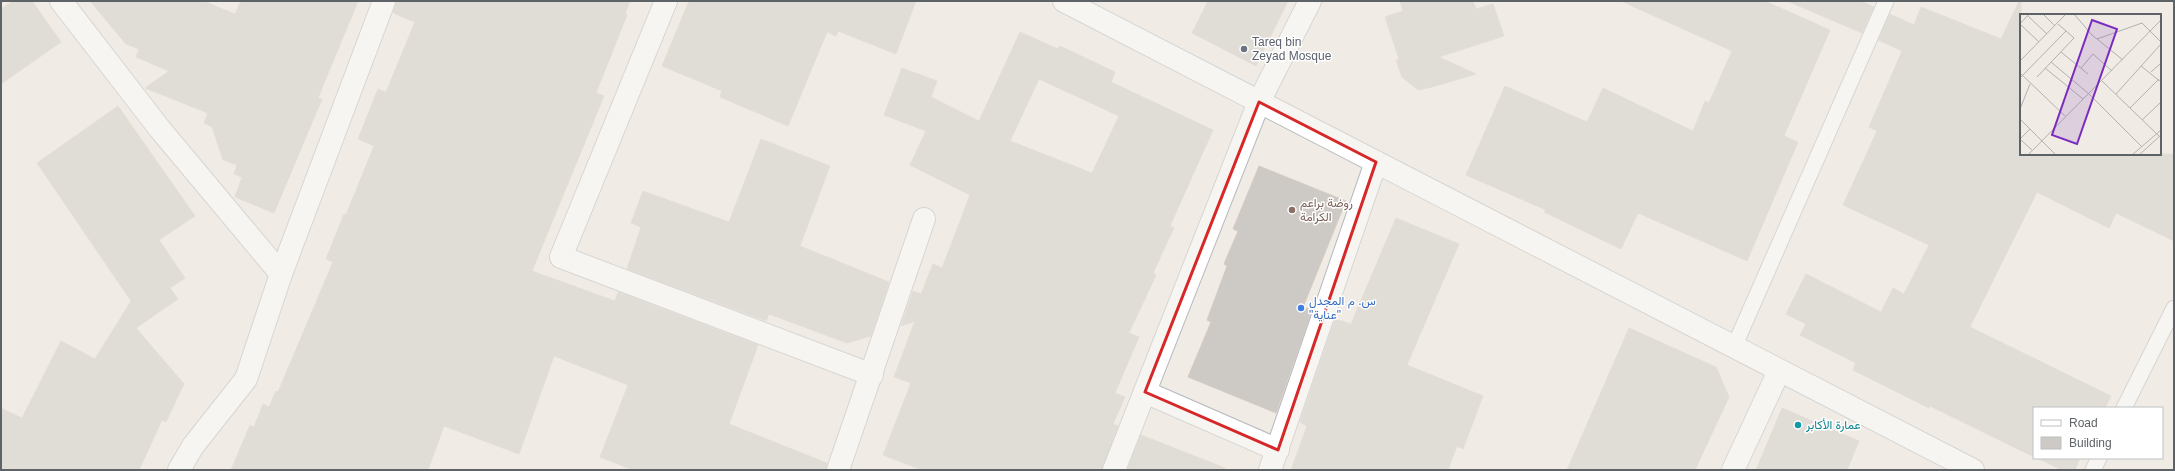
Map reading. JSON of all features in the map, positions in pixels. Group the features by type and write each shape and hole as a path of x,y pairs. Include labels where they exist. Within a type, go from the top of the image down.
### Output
{"street":[{"path":"61,1 159,128 281,274"},
{"path":"179,470 193,446 246,379 281,274 384,1"},
{"path":"666,1 561,257 872,375"},
{"path":"1064,1 1779,370 1962,467"},
{"path":"1114,470 1259,102 1310,1"},
{"path":"1145,392 1274,460 1376,162"},
{"path":"838,470 872,375 924,219"},
{"path":"1733,470 1779,370"}],"lane":[{"path":"1734,347 1886,1"},
{"path":"2124,407 2174,308"},
{"path":"2093,470 2098,459"}],"highlighted area":[{"path":"1259,102 1376,162 1278,450 1145,392"}],"building":[{"path":"13,1 32,1 61,42 1,84 1,9"},
{"path":"90,1 203,1 235,14 241,1 358,1 318,98 322,99 274,213 235,197 242,177 234,174 237,165 223,160 212,127 204,123 208,113 145,88 169,71 136,57 139,49 126,44"},
{"path":"396,1 630,1 625,14 627,15 596,93 604,96 532,271 615,301 618,292 758,345 729,424 827,463 826,470 633,470 600,457 628,385 554,356 519,454 444,426 428,470 231,470 250,425 254,427 263,404 269,407 276,391 278,392 333,262 326,259 344,214 346,215 374,146 358,139 378,89 386,92 415,22 393,13"},
{"path":"689,1 916,1 896,54 838,31 836,36 827,32 788,126 720,97 722,91 662,66"},
{"name":"Tareq bin Zeyad Mosque","path":"1208,1 1288,1 1256,66 1192,33"},
{"path":"1400,1 1473,1 1476,9 1493,4 1504,36 1439,57 1476,74 1418,90 1402,77 1396,60 1399,59 1385,17 1403,11"},
{"path":"1621,1 1765,1 1830,30 1784,136 1798,142 1747,261 1638,213 1621,249 1544,212 1546,210 1466,175 1505,86 1587,122 1603,88 1693,131 1705,101 1709,103 1732,51"},
{"path":"1787,1 1861,1 1874,7 1862,33"},
{"path":"2019,1 2021,1 2020,155 2174,154 2174,241 2116,213 2109,228 2037,192 1970,327 2111,396 2106,407 2033,407 2033,457 1930,406 1929,408 1853,370 1856,363 1800,335 1806,324 1786,314 1806,274 1881,312 1893,288 1904,294 1929,245 1843,205 1877,131 1869,127 1902,51 1878,40 1890,14 1914,25 1921,7 2001,39"},
{"path":"1020,32 1058,49 1060,46 1115,72 1111,82 1213,130 1170,226 1174,228 1153,273 1156,275 1129,333 1139,337 1115,393 1125,397 1113,424 1118,426 1102,470 922,470 883,455 911,383 894,377 915,321 901,326 913,291 921,294 933,264 942,268 970,195 910,165 926,131 884,115 902,68 937,81 931,97 979,121","holes":["1039,79 1119,116 1092,173 1010,141"]},
{"path":"118,106 195,216 159,240 185,278 170,288 178,299 136,328 184,384 166,422 162,420 139,470 1,470 1,408 22,418 61,341 95,359 131,301 37,163"},
{"path":"761,139 830,166 800,246 889,282 871,336 847,343 769,314 766,321 627,269 641,227 631,223 643,191 729,222"},
{"path":"1259,166 1346,201 1303,307 1312,310 1276,413 1188,377 1211,322 1207,320 1227,266 1224,264 1238,231 1233,229"},
{"path":"1396,218 1459,244 1407,365 1483,396 1463,449 1457,446 1448,470 1291,470 1307,426 1300,422 1335,319 1351,324"},
{"path":"1629,328 1716,367 1729,397 1695,470 1567,470"},
{"name":"عمارة الأكابر","path":"1782,408 1859,441 1847,470 1756,470"},
{"path":"1141,435 1225,468 1225,470 1127,470"},
{"path":"2039,459 2080,459 2075,470 2062,470"}],"place":[{"name":"Tareq bin Zeyad Mosque","path":"1244,49"},
{"name":"روضة براعم الكرامة","path":"1292,210"},
{"name":"س. م المجدل \"عناية\"","path":"1301,308"},
{"name":"عمارة الأكابر","path":"1798,425"}]}
